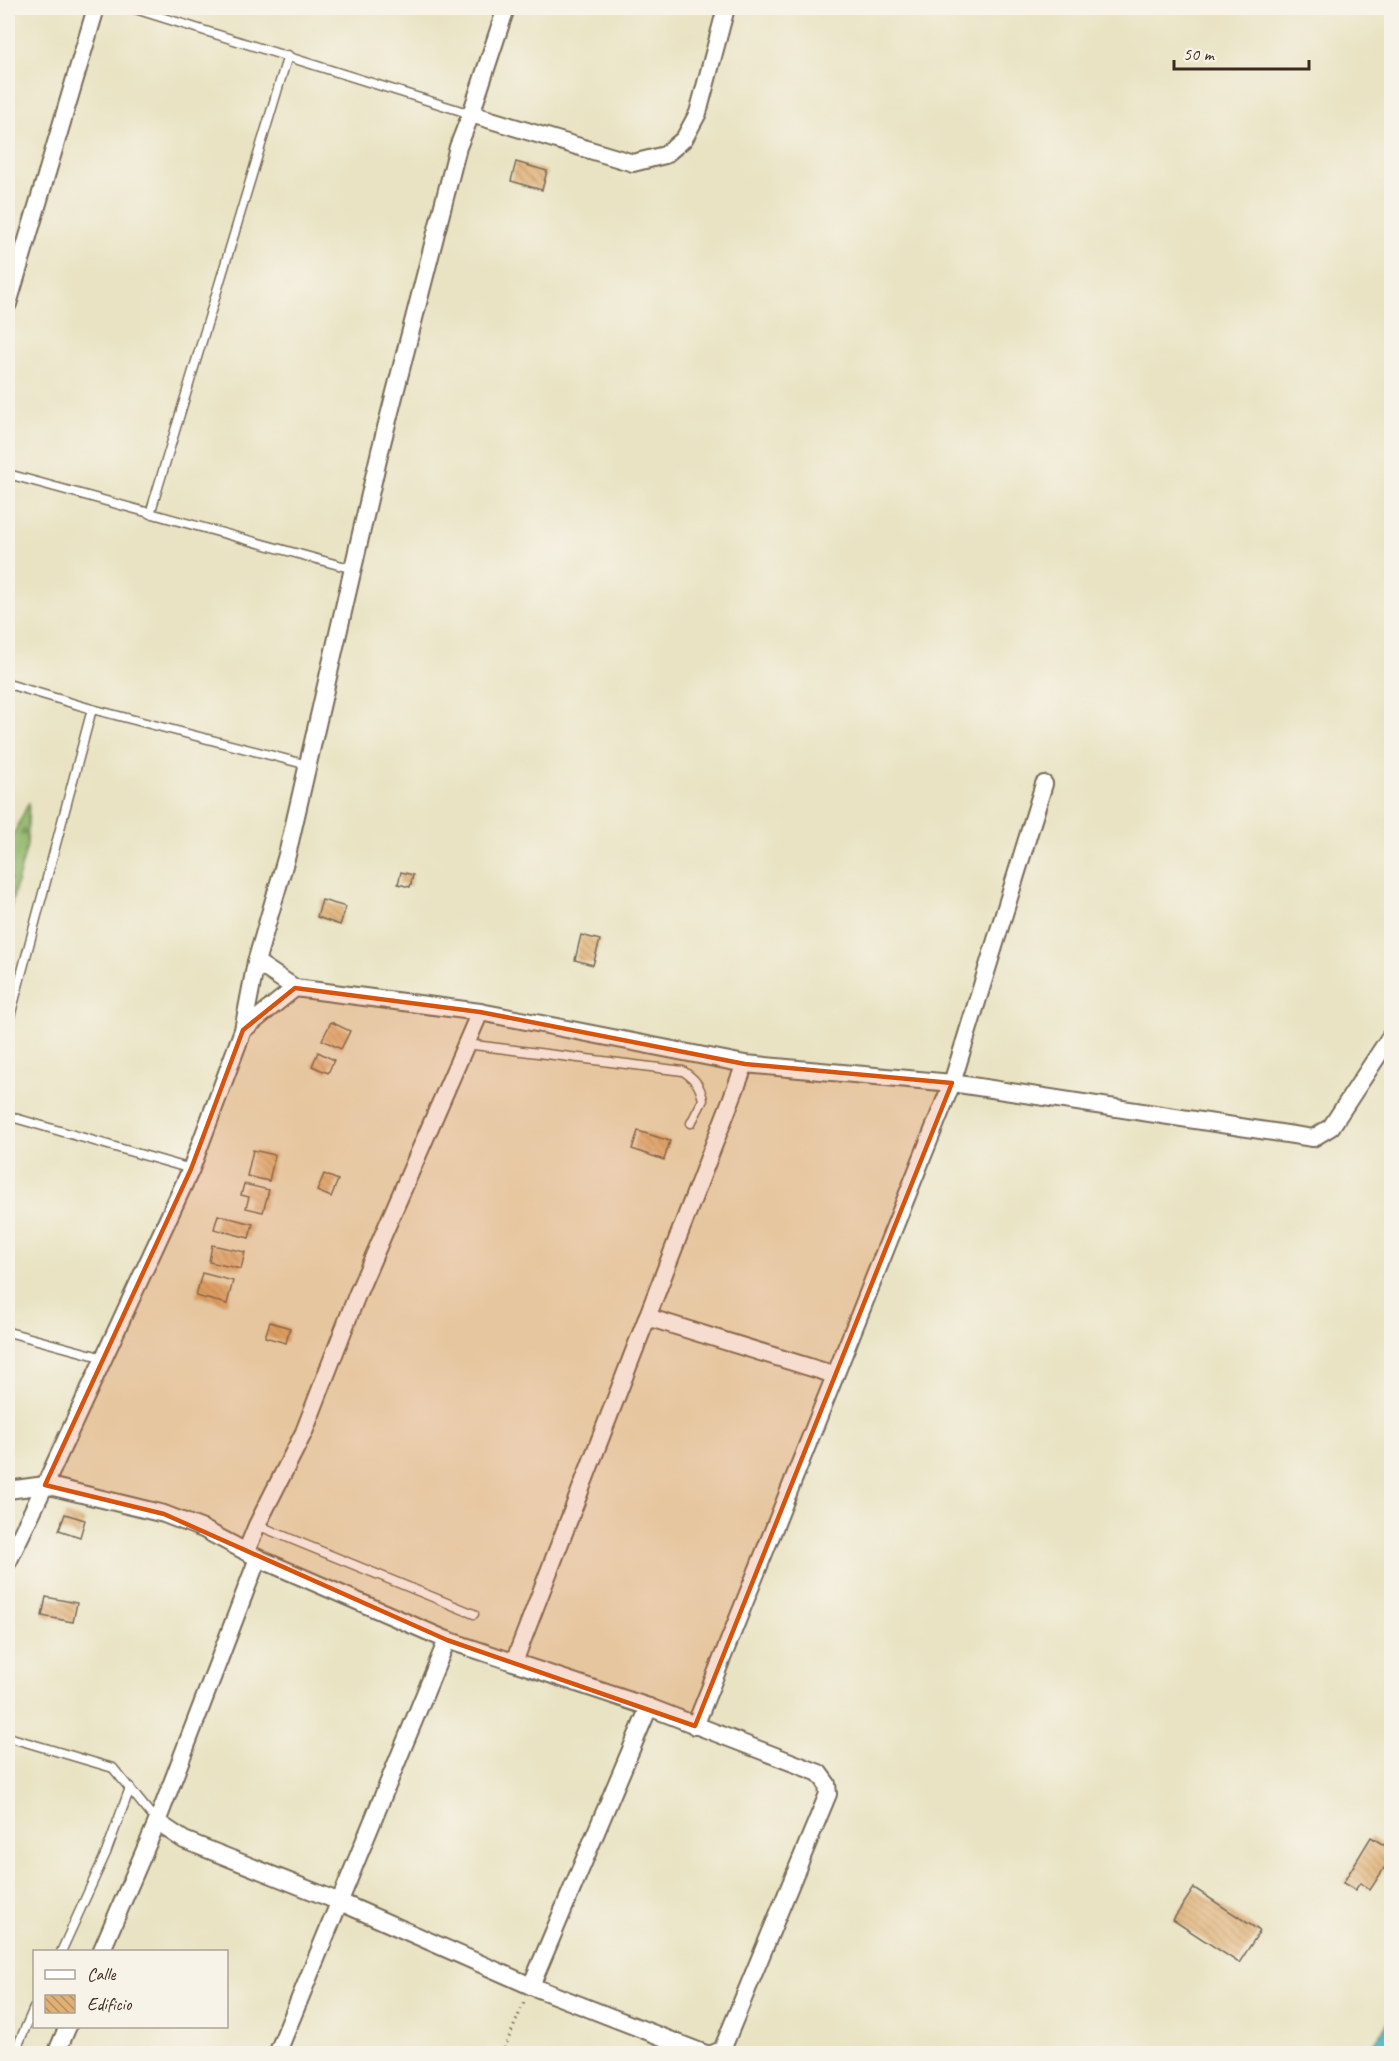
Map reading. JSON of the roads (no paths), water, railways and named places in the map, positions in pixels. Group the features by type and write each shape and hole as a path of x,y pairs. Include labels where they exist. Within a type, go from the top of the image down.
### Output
{"street":[{"path":"8,304 17,261 96,8"},
{"path":"8,1562 191,1169 243,1030 256,962 287,855 380,450 452,170 506,8"},
{"path":"471,114 633,163 665,155 684,139 698,113 726,8"},
{"path":"695,1726 952,1083 1044,784"},
{"path":"256,962 295,988 480,1012 745,1064 952,1083 1313,1138 1331,1127 1392,1034"},
{"path":"243,1030 295,988"},
{"path":"102,1950 158,1822 252,1555 257,1525 304,1432 357,1295 480,1012"},
{"path":"514,1662 745,1064"},
{"path":"647,1317 835,1376"},
{"path":"8,1490 45,1485 164,1514 203,1529 252,1555 447,1640 649,1707 819,1773 827,1784 828,1794 722,2050 712,2054"},
{"path":"278,2054 447,1640"},
{"path":"531,1986 649,1707"},
{"path":"158,1822 184,1840 340,1902 531,1986 706,2054"},
{"path":"56,2054 67,2028"}],"lane":[{"path":"132,8 471,114"},
{"path":"150,514 288,55"},
{"path":"8,474 353,569"},
{"path":"8,684 92,709 308,765"},
{"path":"8,1024 92,709"},
{"path":"466,1044 683,1071 700,1087 703,1100 691,1123"},
{"path":"8,1116 191,1169"},
{"path":"8,1332 104,1358"},
{"path":"257,1525 474,1614"},
{"path":"8,1737 113,1768 158,1822"},
{"path":"62,1950 106,1853 130,1788"},
{"path":"14,2054 33,2010"}],"water":[{"path":"1391,2018 1391,2039 1382,2053 1368,2053"}]}
